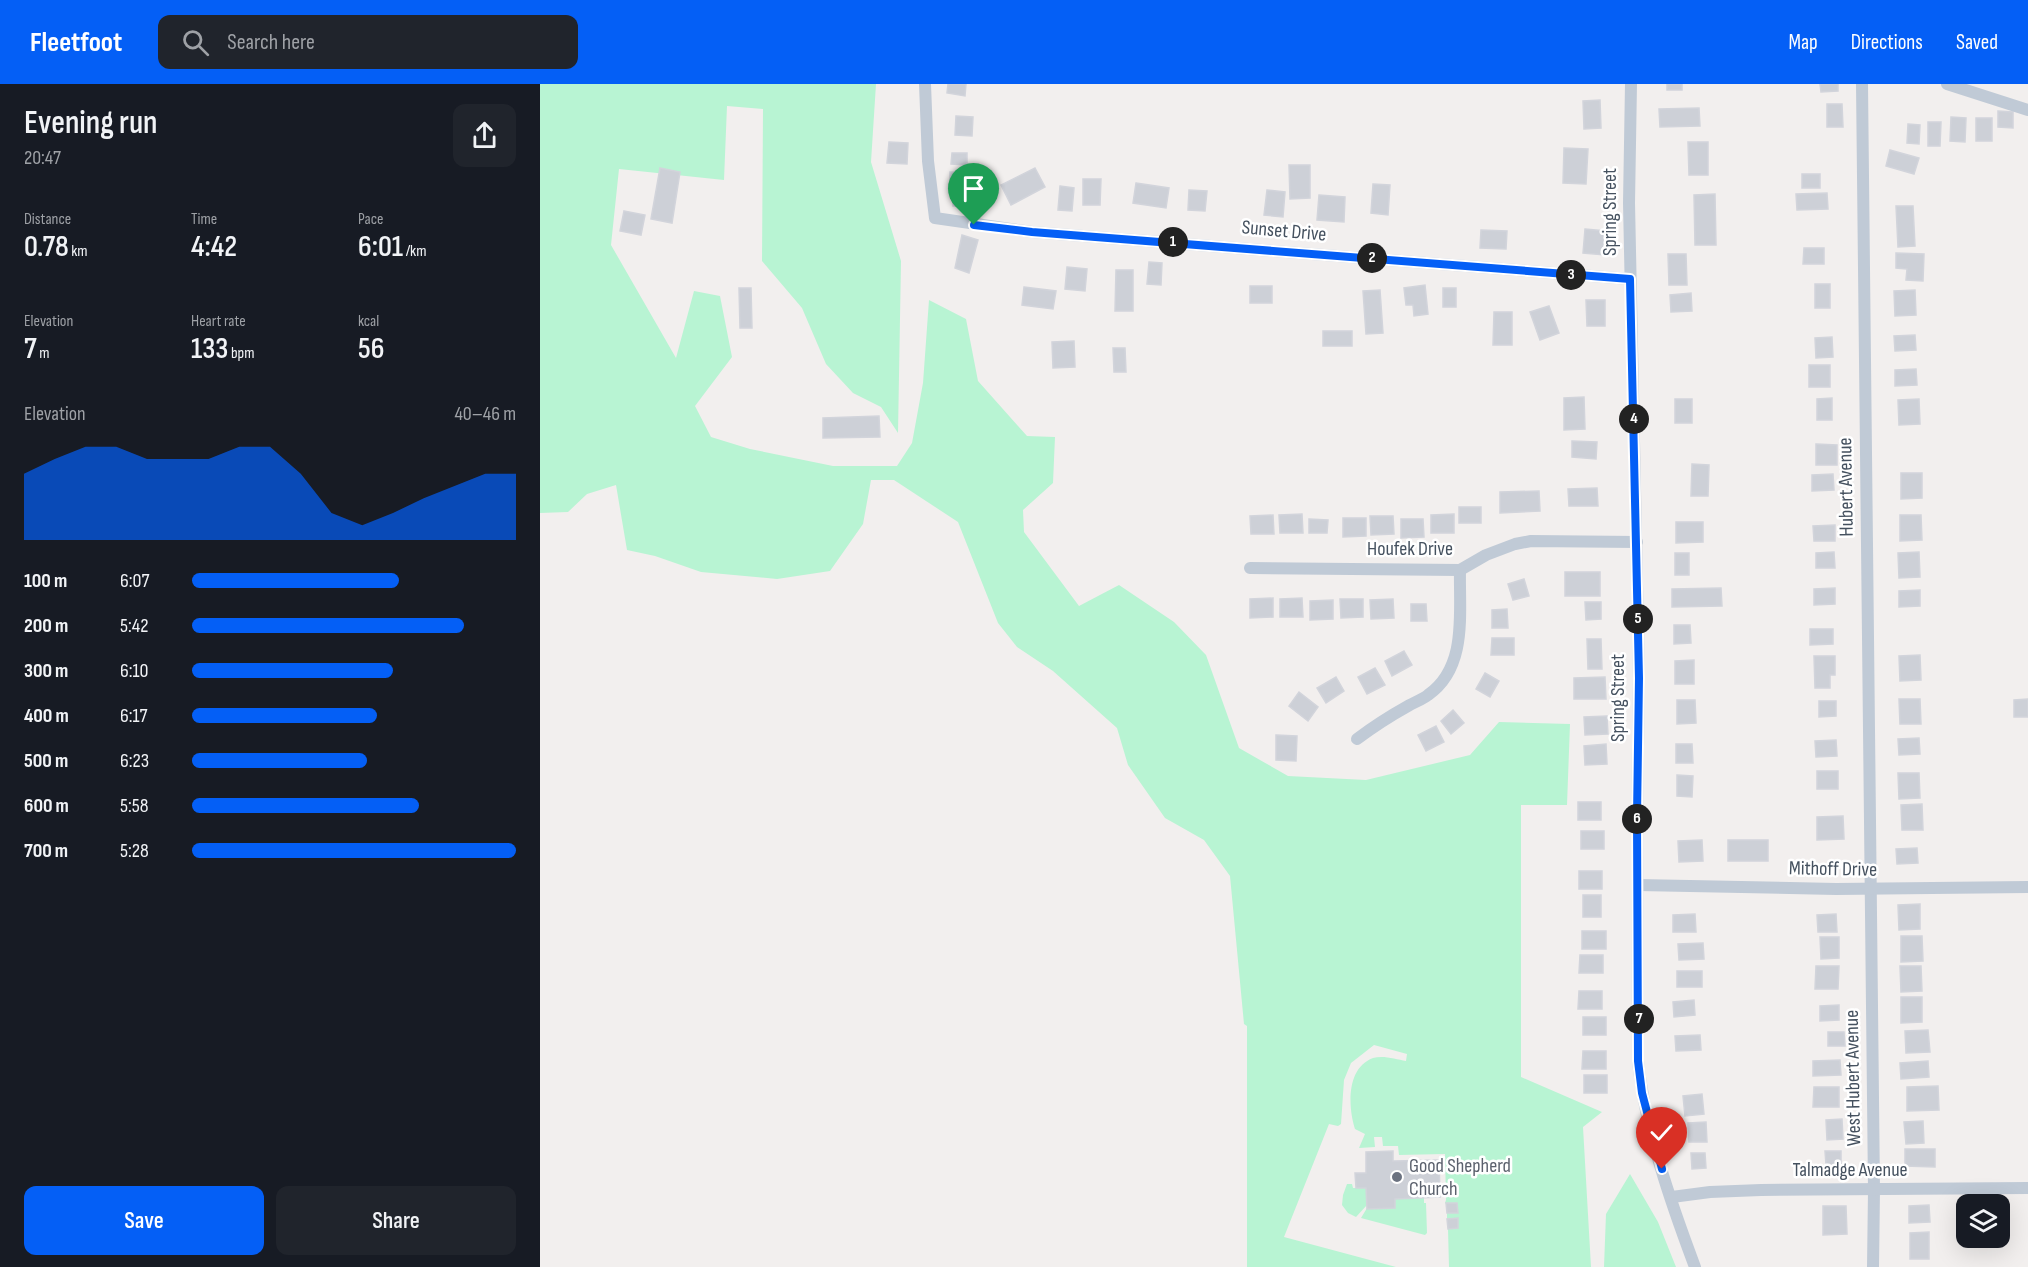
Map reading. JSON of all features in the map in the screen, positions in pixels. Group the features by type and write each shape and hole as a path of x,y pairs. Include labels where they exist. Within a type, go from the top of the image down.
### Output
{"street":[{"name":"Sunset Drive","path":"925,84 928,161 935,218 1032,232 1630,279"},
{"name":"Spring Street","path":"1631,84 1630,279 1639,678 1638,1061 1647,1118 1695,1267"},
{"name":"Hubert Avenue","path":"1862,84 1870,890"},
{"path":"1947,84 2028,110"},
{"name":"Houfek Drive","path":"1250,568 1460,570 1486,555 1515,544 1531,541 1637,542"},
{"path":"1357,738 1428,695 1448,674 1457,653 1459,638 1460,570"},
{"name":"Mithoff Drive","path":"1638,885 1870,890 2028,887"},
{"name":"West Hubert Avenue","path":"1870,890 1875,1190 1874,1267"},
{"name":"Talmadge Avenue","path":"1672,1197 1710,1192 1761,1190 2028,1188"}],"green space":[{"path":"540,84 876,84 871,162 901,261 898,433 881,407 853,393 826,364 802,308 762,261 763,109 727,106 724,180 619,169 611,245 676,358 694,291 720,296 732,357 695,406 711,437 750,449 833,466 897,466 912,443 923,383 929,300 966,319 978,381 1027,436 1055,437 1053,483 1023,510 1024,532 1079,606 1119,585 1174,622 1206,655 1239,748 1288,776 1366,780 1470,755 1499,722 1570,724 1567,805 1521,805 1521,1077 1602,1112 1583,1127 1591,1267 1449,1267 1448,1229 1458,1228 1457,1218 1447,1219 1447,1213 1457,1213 1445,1203 1445,1154 1399,1155 1398,1146 1383,1146 1382,1137 1374,1137 1375,1147 1359,1148 1365,1134 1355,1129 1350,1100 1351,1089 1358,1070 1364,1063 1377,1057 1406,1061 1407,1054 1374,1045 1351,1063 1344,1080 1341,1124 1338,1126 1329,1124 1284,1237 1396,1267 1247,1267 1247,1026 1244,1024 1230,876 1204,840 1165,818 1128,765 1117,728 1053,671 1017,647 998,623 958,522 894,480 871,480 863,524 830,571 777,579 701,572 655,556 627,550 616,485 587,494 568,512 540,513"},
{"path":"1630,1174 1658,1222 1676,1267 1604,1267 1606,1214"},
{"path":"1347,1184 1352,1184 1353,1188 1366,1188 1367,1205 1356,1217 1348,1213 1342,1205"},
{"path":"1424,1198 1427,1233 1425,1235 1361,1218 1367,1208 1395,1199"}],"building":[{"path":"948,84 966,84 965,96 947,93"},
{"path":"1667,84 1682,84 1682,90 1667,90"},
{"path":"1820,84 1838,84 1838,91 1821,92"},
{"path":"1600,100 1601,128 1584,129 1583,101"},
{"path":"1827,104 1842,104 1843,127 1827,127"},
{"path":"1699,108 1700,126 1660,127 1659,109"},
{"path":"1998,111 2013,112 2013,128 1998,127"},
{"path":"956,116 973,117 972,136 955,135"},
{"path":"1951,117 1966,118 1965,142 1950,141"},
{"path":"1976,118 1992,118 1992,141 1976,141"},
{"path":"1928,122 1941,122 1940,146 1928,146"},
{"path":"1908,124 1920,125 1919,144 1907,143"},
{"path":"889,142 908,143 907,164 887,163"},
{"path":"1688,142 1708,142 1708,175 1689,175"},
{"path":"1564,148 1588,149 1586,184 1563,183"},
{"path":"1890,150 1919,158 1914,174 1886,166"},
{"path":"952,153 967,153 967,165 951,164"},
{"path":"1289,165 1310,165 1310,198 1290,199"},
{"path":"660,168 680,172 672,223 651,219"},
{"path":"1035,168 1045,187 1011,205 1001,185"},
{"path":"950,172 977,173 976,187 950,185"},
{"path":"1802,174 1820,174 1820,188 1802,188"},
{"path":"1083,179 1101,179 1100,205 1083,205"},
{"path":"1136,183 1169,188 1166,208 1133,203"},
{"path":"1373,184 1390,185 1388,215 1371,213"},
{"path":"1060,186 1074,188 1072,211 1058,210"},
{"path":"953,190 966,190 966,206 953,206"},
{"path":"1189,190 1207,191 1205,211 1188,210"},
{"path":"1267,190 1285,192 1283,217 1264,215"},
{"path":"1827,193 1828,209 1797,210 1796,194"},
{"path":"1715,194 1716,245 1695,245 1694,195"},
{"path":"1319,195 1345,197 1344,222 1317,220"},
{"path":"1896,206 1913,206 1915,246 1898,247"},
{"path":"624,211 645,215 641,235 620,231"},
{"path":"1585,229 1606,231 1605,255 1583,253"},
{"path":"1481,230 1507,231 1506,249 1480,248"},
{"path":"962,235 978,240 969,273 955,268"},
{"path":"1804,248 1824,248 1824,264 1803,264"},
{"path":"1896,253 1924,254 1923,281 1906,280 1907,269 1896,268"},
{"path":"1668,254 1686,254 1687,285 1669,285"},
{"path":"1149,262 1162,263 1161,285 1147,284"},
{"path":"1067,267 1087,269 1085,291 1065,289"},
{"path":"1116,270 1133,270 1133,311 1115,311"},
{"path":"1815,284 1830,284 1830,308 1815,308"},
{"path":"1425,285 1428,314 1414,316 1413,305 1406,305 1404,288"},
{"path":"1250,286 1272,286 1272,303 1250,303"},
{"path":"1024,287 1056,291 1053,309 1022,305"},
{"path":"739,288 751,288 752,328 740,328"},
{"path":"1443,288 1456,288 1456,307 1443,307"},
{"path":"1380,290 1383,333 1366,334 1363,291"},
{"path":"1915,290 1916,315 1895,316 1894,291"},
{"path":"1691,293 1692,311 1671,312 1670,295"},
{"path":"1586,300 1605,300 1605,326 1587,326"},
{"path":"1549,306 1559,333 1540,340 1530,312"},
{"path":"1494,312 1512,312 1512,345 1493,345"},
{"path":"1323,331 1352,331 1352,346 1323,346"},
{"path":"1915,335 1916,350 1895,351 1894,336"},
{"path":"1832,337 1833,357 1816,358 1815,338"},
{"path":"1074,341 1075,367 1053,368 1052,342"},
{"path":"1113,348 1125,348 1126,372 1114,372"},
{"path":"1809,365 1830,365 1830,387 1809,387"},
{"path":"1916,369 1917,385 1895,386 1895,370"},
{"path":"1584,397 1585,429 1564,430 1564,398"},
{"path":"1832,398 1832,420 1817,420 1817,399"},
{"path":"1675,399 1692,399 1692,423 1675,423"},
{"path":"1919,399 1920,424 1899,425 1898,400"},
{"path":"879,416 880,437 823,438 823,418"},
{"path":"1572,441 1597,442 1596,459 1572,457"},
{"path":"1816,444 1837,445 1837,465 1816,465"},
{"path":"1692,464 1709,465 1708,496 1691,496"},
{"path":"1901,473 1922,473 1922,498 1901,499"},
{"path":"1833,474 1834,490 1812,491 1812,475"},
{"path":"1597,488 1598,506 1569,506 1568,489"},
{"path":"1539,491 1540,511 1500,513 1500,492"},
{"path":"1459,507 1481,507 1481,523 1459,523"},
{"path":"1302,514 1303,533 1280,533 1279,515"},
{"path":"1454,514 1454,533 1431,533 1431,515"},
{"path":"1273,515 1274,534 1251,534 1250,516"},
{"path":"1900,515 1921,515 1922,540 1900,541"},
{"path":"1370,516 1393,516 1394,534 1371,535"},
{"path":"1343,518 1366,518 1366,536 1343,537"},
{"path":"1309,519 1328,520 1327,533 1309,533"},
{"path":"1401,519 1423,519 1424,537 1401,538"},
{"path":"1676,522 1703,522 1703,542 1676,543"},
{"path":"1835,525 1835,541 1814,541 1813,526"},
{"path":"1834,552 1835,568 1816,568 1816,553"},
{"path":"1919,552 1920,577 1899,578 1898,553"},
{"path":"1675,553 1689,553 1689,575 1675,575"},
{"path":"1565,572 1600,572 1600,596 1565,596"},
{"path":"1524,579 1529,596 1513,600 1508,584"},
{"path":"1721,588 1722,606 1672,607 1672,589"},
{"path":"1835,588 1835,604 1814,605 1814,589"},
{"path":"1920,590 1920,606 1899,607 1899,591"},
{"path":"1273,598 1273,617 1250,618 1250,599"},
{"path":"1302,598 1303,617 1280,617 1280,599"},
{"path":"1340,599 1363,599 1363,617 1341,618"},
{"path":"1393,599 1394,618 1371,619 1370,600"},
{"path":"1333,600 1333,619 1310,620 1310,601"},
{"path":"1585,602 1601,602 1601,619 1586,620"},
{"path":"1411,604 1426,604 1427,621 1411,621"},
{"path":"1507,609 1508,628 1492,628 1492,610"},
{"path":"1674,625 1690,625 1691,643 1674,644"},
{"path":"1810,629 1833,629 1833,644 1810,645"},
{"path":"1492,638 1514,638 1514,655 1491,655"},
{"path":"1587,639 1601,639 1602,669 1588,669"},
{"path":"1404,651 1412,665 1392,676 1385,661"},
{"path":"1920,655 1921,680 1900,681 1899,656"},
{"path":"1814,656 1835,656 1835,675 1830,675 1830,688 1815,688"},
{"path":"1694,660 1694,684 1675,684 1675,661"},
{"path":"1375,668 1385,685 1367,694 1358,677"},
{"path":"1485,673 1499,681 1490,697 1476,689"},
{"path":"1336,677 1344,691 1326,703 1317,688"},
{"path":"1605,677 1606,699 1574,699 1574,678"},
{"path":"1299,692 1318,707 1308,721 1289,706"},
{"path":"1899,699 1920,699 1921,724 1900,724"},
{"path":"2028,699 2028,717 2014,717 2014,700"},
{"path":"1677,700 1695,700 1696,723 1677,724"},
{"path":"1819,701 1836,701 1836,716 1819,717"},
{"path":"1453,710 1464,723 1451,734 1441,721"},
{"path":"1607,716 1608,734 1585,735 1584,717"},
{"path":"1436,726 1444,742 1426,751 1418,735"},
{"path":"1276,735 1297,736 1296,761 1276,760"},
{"path":"1919,738 1920,754 1899,755 1898,739"},
{"path":"1836,740 1837,756 1816,757 1815,741"},
{"path":"1606,744 1607,764 1585,765 1584,746"},
{"path":"1676,744 1692,744 1693,763 1676,763"},
{"path":"1817,771 1838,771 1838,789 1817,789"},
{"path":"1898,773 1919,773 1920,798 1899,799"},
{"path":"1677,775 1693,776 1692,797 1677,796"},
{"path":"1578,802 1601,802 1601,820 1578,820"},
{"path":"1922,804 1923,830 1902,830 1901,805"},
{"path":"1843,816 1844,839 1817,840 1817,817"},
{"path":"1581,831 1604,831 1604,849 1581,849"},
{"path":"1702,840 1703,861 1679,862 1678,841"},
{"path":"1728,840 1768,840 1768,861 1728,861"},
{"path":"1917,848 1918,863 1897,864 1896,849"},
{"path":"1579,871 1602,871 1602,889 1579,889"},
{"path":"1583,895 1601,895 1601,917 1583,917"},
{"path":"1920,904 1920,929 1899,930 1898,905"},
{"path":"1695,914 1696,932 1673,932 1673,915"},
{"path":"1836,914 1837,932 1818,932 1817,915"},
{"path":"1582,931 1606,931 1606,949 1582,949"},
{"path":"1901,936 1922,936 1923,961 1901,962"},
{"path":"1820,937 1839,937 1839,958 1821,959"},
{"path":"1703,943 1704,959 1679,960 1678,944"},
{"path":"1580,955 1603,955 1603,973 1579,973"},
{"path":"1816,966 1839,966 1838,989 1815,989"},
{"path":"1900,966 1921,966 1922,991 1901,992"},
{"path":"1677,971 1702,971 1702,987 1677,987"},
{"path":"1579,991 1602,991 1602,1009 1578,1009"},
{"path":"1901,997 1922,997 1922,1022 1901,1023"},
{"path":"1694,1000 1695,1015 1674,1017 1673,1002"},
{"path":"1839,1005 1839,1020 1820,1021 1820,1006"},
{"path":"1583,1017 1606,1017 1606,1035 1583,1035"},
{"path":"1928,1030 1930,1052 1906,1053 1905,1031"},
{"path":"1828,1032 1844,1032 1845,1046 1828,1046"},
{"path":"1700,1035 1701,1050 1676,1051 1675,1036"},
{"path":"1583,1051 1606,1051 1606,1069 1582,1069"},
{"path":"1840,1060 1841,1075 1813,1076 1813,1061"},
{"path":"1928,1061 1929,1077 1901,1079 1900,1063"},
{"path":"1584,1075 1607,1075 1607,1093 1584,1093"},
{"path":"1938,1086 1939,1110 1907,1111 1907,1087"},
{"path":"1814,1087 1839,1087 1839,1107 1813,1107"},
{"path":"1702,1094 1704,1114 1685,1116 1683,1096"},
{"path":"1842,1119 1843,1139 1827,1140 1826,1120"},
{"path":"1923,1121 1924,1143 1906,1144 1904,1122"},
{"path":"1706,1122 1707,1142 1689,1142 1688,1123"},
{"path":"1905,1149 1935,1149 1935,1167 1905,1166"},
{"name":"Good Shepherd Church","path":"1393,1151 1393,1161 1439,1160 1440,1197 1395,1199 1395,1208 1367,1209 1366,1188 1356,1188 1355,1173 1366,1173 1366,1152"},
{"path":"1825,1151 1841,1151 1841,1164 1826,1165"},
{"path":"1691,1153 1705,1153 1706,1168 1692,1169"},
{"path":"1446,1203 1457,1203 1458,1213 1447,1213"},
{"path":"1929,1205 1930,1222 1909,1223 1909,1206"},
{"path":"1823,1206 1846,1206 1847,1234 1823,1235"},
{"path":"1458,1218 1458,1228 1448,1229 1447,1219"},
{"path":"1929,1232 1929,1259 1910,1259 1910,1233"}],"place":[{"name":"Good Shepherd Church","path":"1397,1177"}],"route":[{"path":"974,225 1032,232 1630,279 1639,678 1638,1061 1647,1118 1662,1169"}]}
